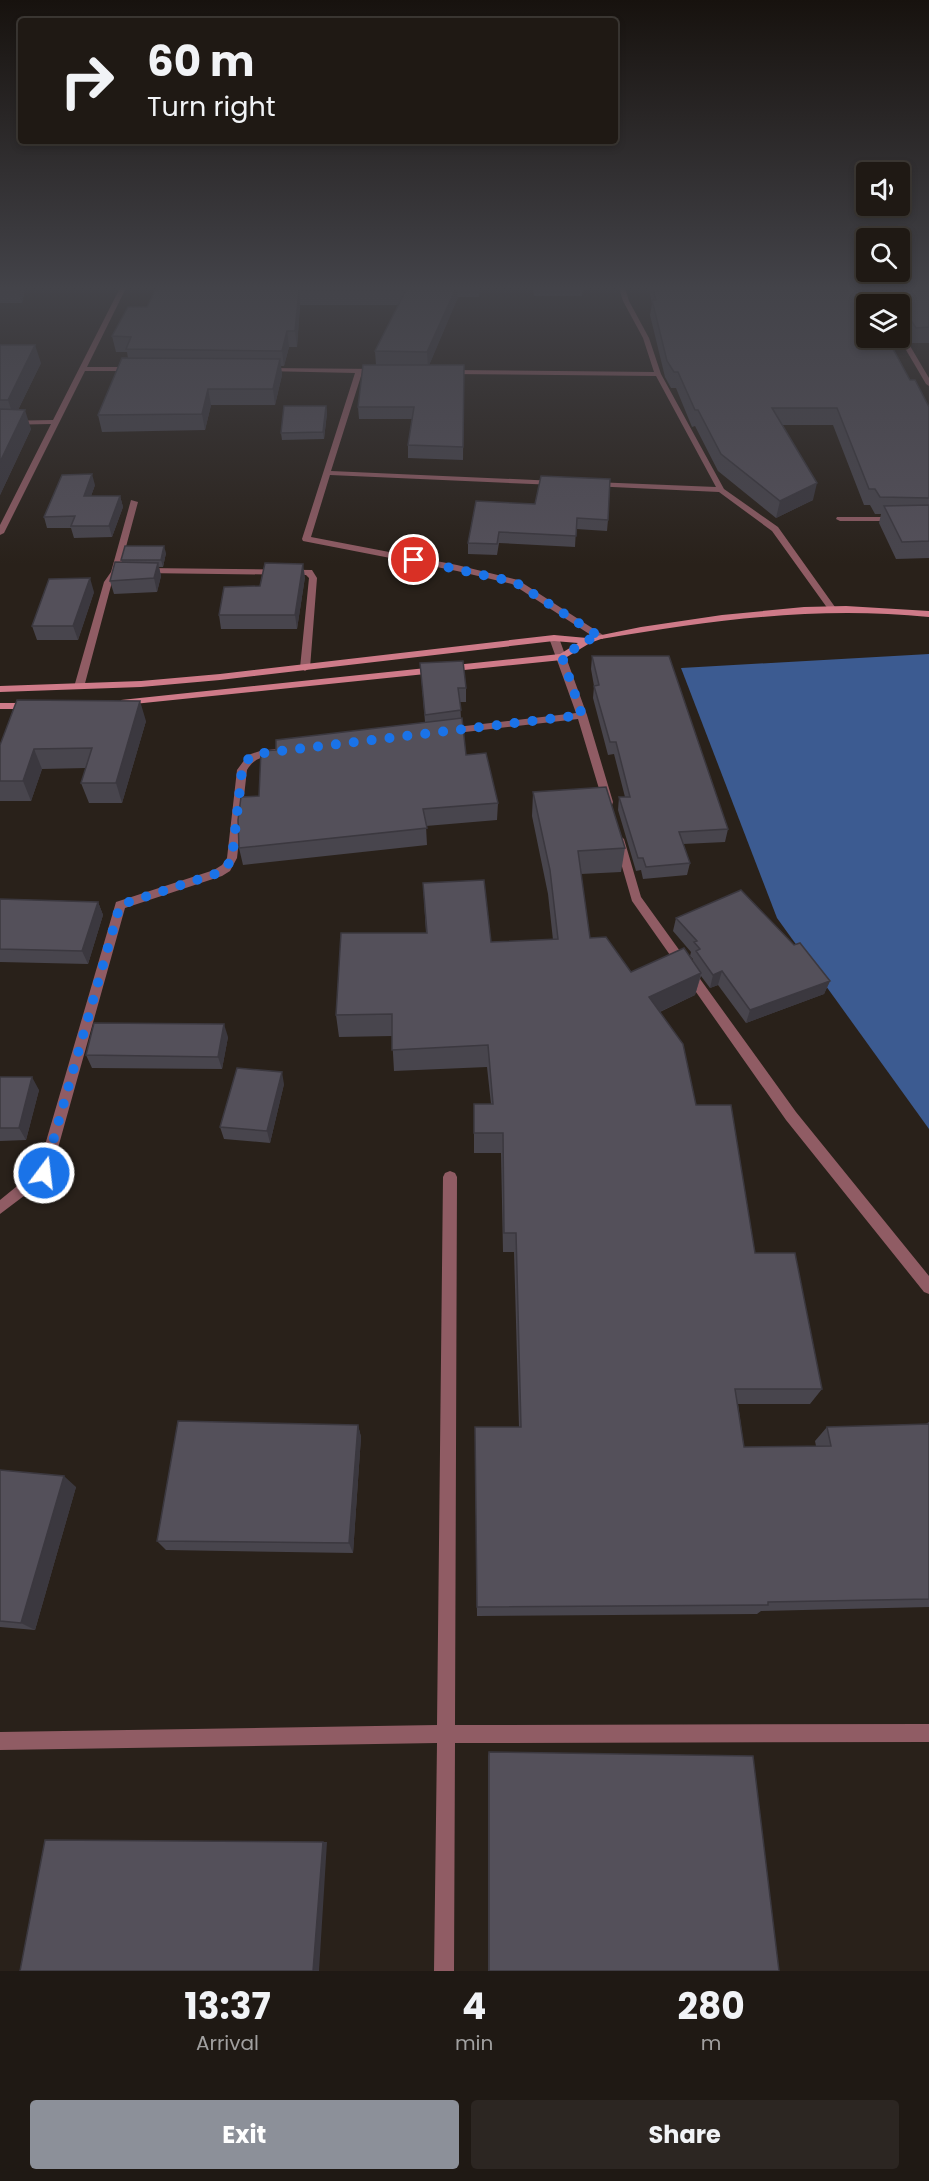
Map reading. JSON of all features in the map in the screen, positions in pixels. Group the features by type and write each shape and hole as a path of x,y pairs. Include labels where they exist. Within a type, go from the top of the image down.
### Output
{"main road":[{"path":"0,689 141,684 305,668 554,638 587,640 718,617 831,608 929,614"},
{"path":"112,703 562,657 587,640"},
{"path":"0,706 37,705"}],"street":[{"path":"0,533 76,380"},
{"path":"356,380 306,539 457,568 515,582 600,637"},
{"path":"661,380 721,490 775,530 831,608"},
{"path":"0,423 55,422"},
{"path":"326,473 566,483"},
{"path":"590,484 721,490"},
{"path":"79,687 108,582 115,572 134,502"},
{"path":"840,519 907,519"},
{"path":"115,572 309,572 313,578 305,668"},
{"path":"554,638 582,715 636,898 791,1116 929,1287"},
{"path":"442,732 582,715"},
{"path":"0,1208 44,1173 120,905 218,873 226,868 232,858 242,770 246,761 255,754 290,750"},
{"path":"444,1971 450,1177"},
{"path":"0,1741 447,1734 929,1733"}],"water":[{"path":"929,654 929,1129 777,918 681,668"}],"building":[{"path":"0,380 18,380 8,400 0,400"},
{"path":"113,380 275,380 273,389 208,389 202,414 98,415"},
{"path":"361,380 464,380 463,447 408,445 414,407 358,407"},
{"path":"682,380 915,380 929,407 929,498 880,497 875,489 869,489 837,408 772,408 817,483 780,501 721,454 698,410 695,410"},
{"path":"284,406 326,406 323,432 281,433"},
{"path":"0,409 25,410 0,462"},
{"path":"92,474 84,496 120,496 109,526 71,526 75,516 44,517 62,475"},
{"path":"541,476 610,479 608,520 577,518 576,536 499,532 497,544 468,543 476,501 535,504"},
{"path":"929,505 929,541 902,542 884,506"},
{"path":"125,546 164,546 161,560 121,560"},
{"path":"115,562 158,563 154,578 110,581"},
{"path":"265,563 303,564 295,615 219,615 224,587 260,586"},
{"path":"90,578 73,626 32,626 49,579"},
{"path":"592,656 669,656 728,829 679,832 690,863 646,867 643,858 638,858 619,797 630,797 616,742 610,742 594,686 599,685"},
{"path":"463,661 466,688 458,688 461,710 425,715 420,663"},
{"path":"17,700 140,701 116,783 81,783 92,748 34,749 23,781 0,781 0,745"},
{"path":"462,718 466,755 486,753 498,803 423,809 427,828 239,848 238,820 241,797 259,796 261,751 276,750 276,740"},
{"path":"606,787 625,848 578,851 590,938 606,937 631,972 684,948 701,973 649,997 683,1044 696,1105 731,1105 755,1253 795,1253 822,1389 735,1389 744,1447 831,1446 827,1427 929,1424 929,1599 768,1602 768,1605 477,1607 475,1427 521,1427 516,1233 504,1233 503,1133 474,1133 474,1104 493,1104 488,1045 392,1050 392,1014 336,1015 341,933 427,933 423,883 484,880 491,942 558,939 550,870 533,792"},
{"path":"741,890 794,945 800,943 830,981 750,1010 722,971 713,975 696,951 700,949 694,942 697,941 676,918"},
{"path":"0,899 98,902 82,951 0,949"},
{"path":"94,1023 224,1024 218,1057 86,1055"},
{"path":"237,1068 282,1072 267,1131 220,1127"},
{"path":"0,1077 32,1077 19,1128 0,1128"},
{"path":"178,1421 358,1425 349,1543 157,1541"},
{"path":"0,1470 64,1476 21,1623 0,1621"},
{"path":"489,1752 753,1756 779,1971 489,1971"},
{"path":"45,1840 323,1842 313,1971 20,1971"}],"route":[{"path":"44,1173 120,905 218,873 226,868 232,858 242,770 246,761 255,754 582,715 562,657 587,640 600,637 515,582 414,560"}]}
